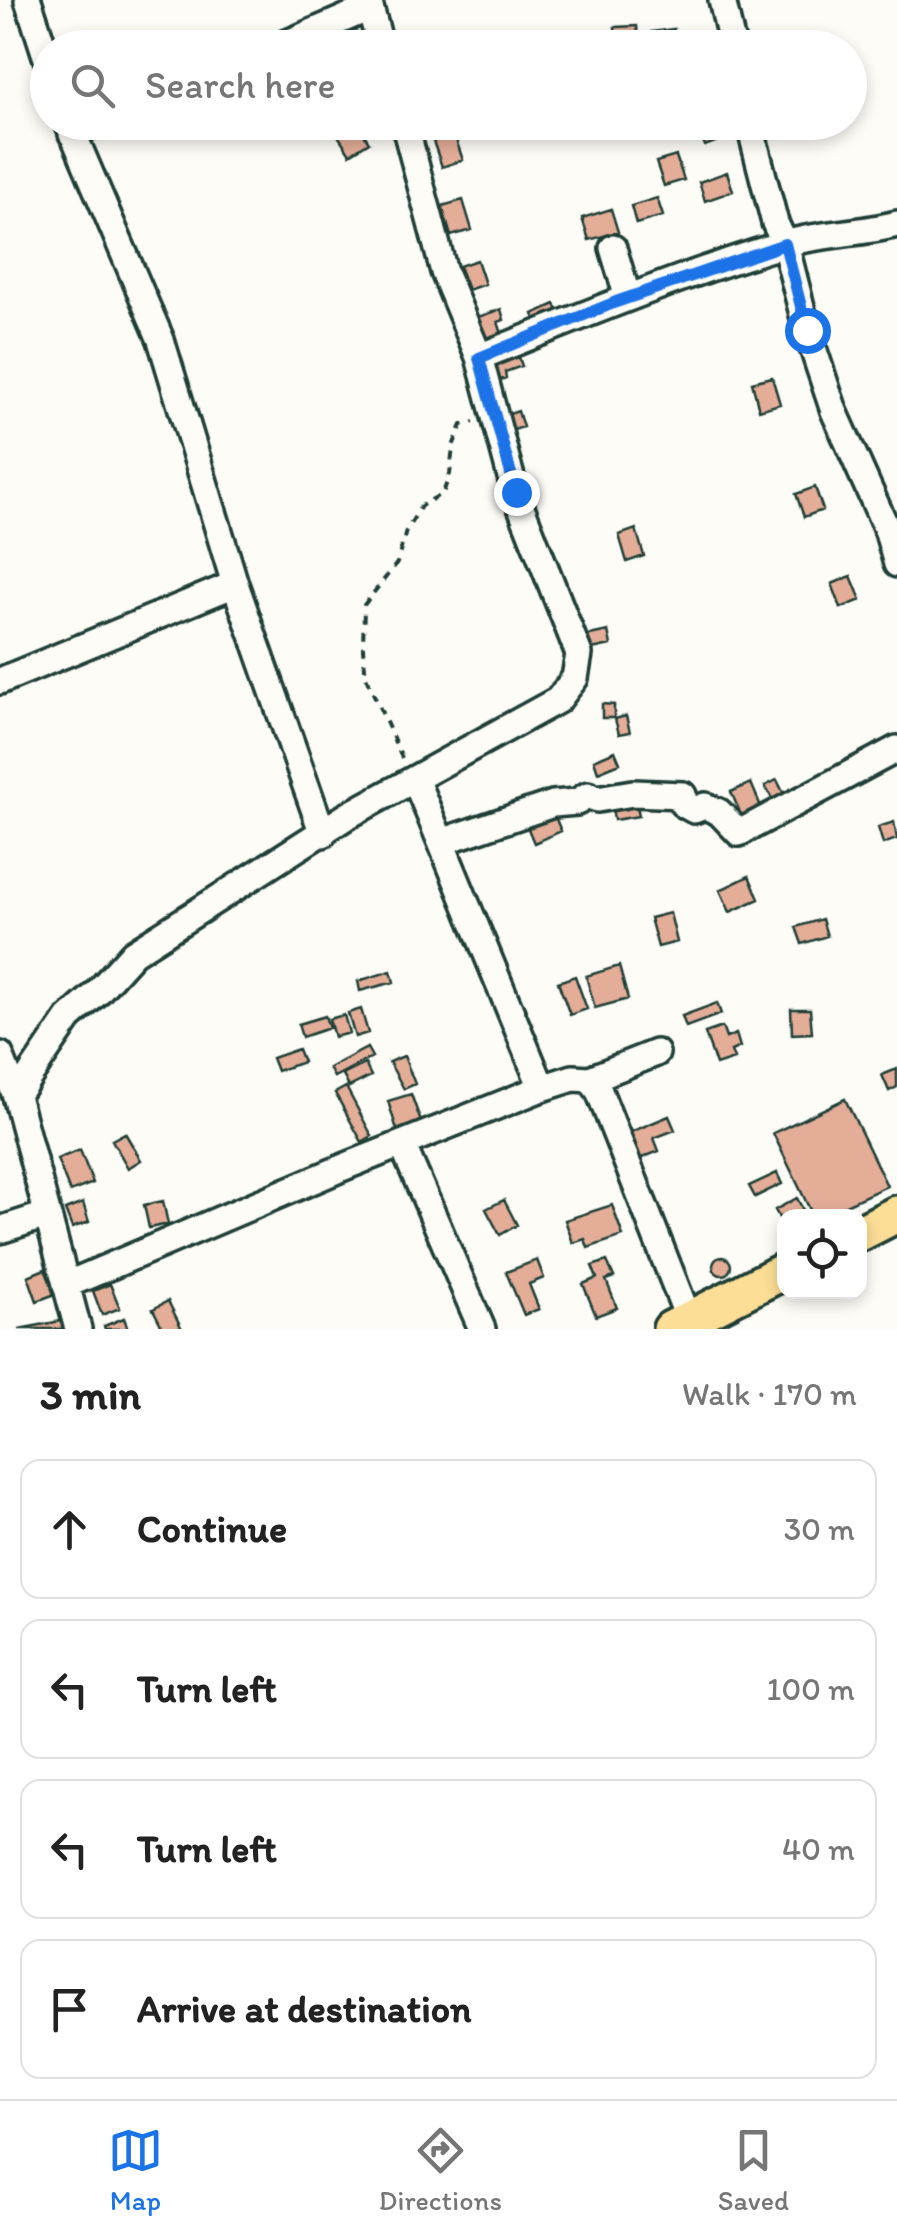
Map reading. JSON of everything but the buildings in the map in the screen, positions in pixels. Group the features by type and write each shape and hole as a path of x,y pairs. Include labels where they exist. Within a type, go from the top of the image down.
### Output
{"highway":[{"path":"867,1229 897,1214"},
{"path":"680,1324 777,1275"}],"street":[{"path":"28,0 38,30"},
{"path":"722,0 728,30"},
{"path":"314,30 368,4 376,30"},
{"path":"75,140 161,340 235,584 322,834"},
{"path":"16,1096 69,1018 134,953 245,878 347,816 558,700 575,678 580,654 516,492 479,358 444,272 409,140"},
{"path":"754,140 775,223 785,244 807,330 834,410 888,532 897,564"},
{"path":"479,358 628,298 785,244 848,232 871,232 897,224"},
{"path":"613,248 628,298"},
{"path":"0,681 235,584"},
{"path":"441,842 553,804 577,802 588,795 597,798 633,793 682,795 682,804 694,810 705,806 718,812 739,833 897,749"},
{"path":"415,779 542,1088"},
{"path":"66,1285 542,1088 573,1078 590,1078 656,1052"},
{"path":"0,1054 16,1096 78,1329"},
{"path":"590,1078 599,1091 680,1324"},
{"path":"402,1144 482,1329"},
{"path":"0,1230 46,1215"}],"path":[{"path":"415,779 366,677 362,649 364,605 397,563 406,531 421,506 443,493 453,446 462,426 495,416"}],"route":[{"path":"516,492 479,358 616,302 785,244 807,330"}]}
